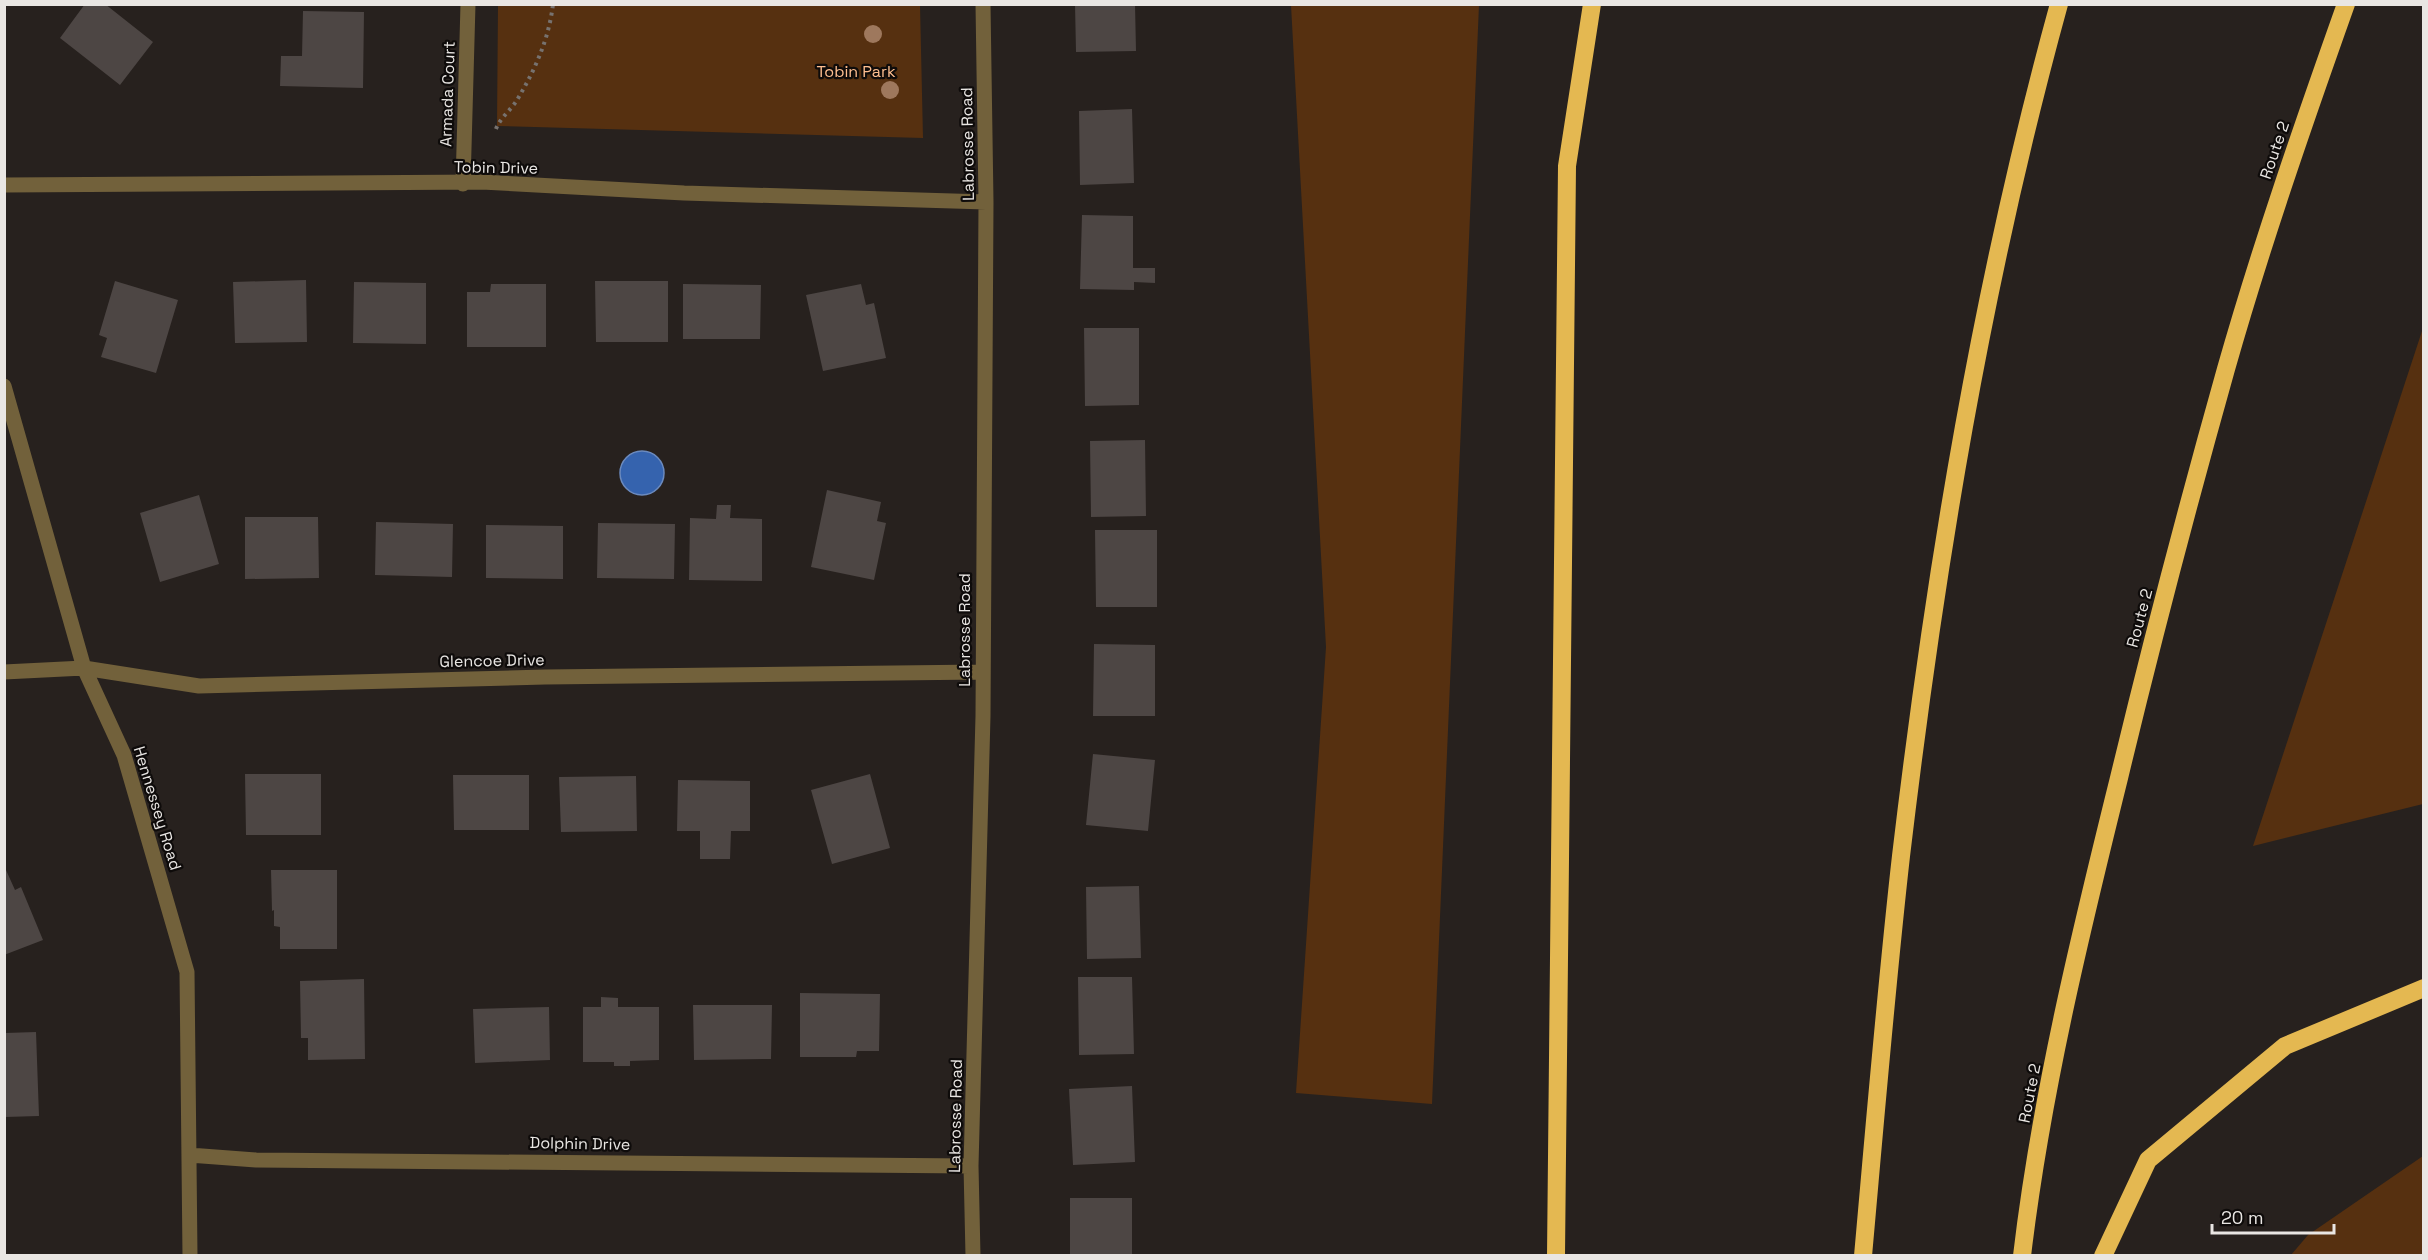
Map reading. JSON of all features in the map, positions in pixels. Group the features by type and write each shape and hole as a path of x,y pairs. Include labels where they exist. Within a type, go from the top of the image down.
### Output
{"highway":[{"path":"1556,1256 1567,166 1592,4"},
{"path":"1863,1256 1901,856 1954,476 1999,248 2059,4"},
{"name":"Route 2","path":"2022,1256 2028,1204 2078,947 2139,697 2230,356 2284,179 2346,4"},
{"path":"2103,1256 2148,1160 2285,1046 2424,988"}],"street":[{"name":"Armada Court","path":"463,184 468,4"},
{"name":"Labrosse Road","path":"973,1256 971,1166 983,716 986,202 983,4"},
{"name":"Tobin Drive","path":"4,185 463,184 482,182 684,193 986,202"},
{"name":"Hennessey Road","path":"4,386 84,668 124,755 187,972 190,1256"},
{"name":"Glencoe Drive","path":"4,672 84,668 199,686 545,677 982,672"},
{"name":"Dolphin Drive","path":"189,1155 256,1160 971,1166"}],"path":[{"path":"497,126 516,102 532,72 550,28 553,4"}],"green space":[{"name":"Tobin Park","path":"498,5 920,5 923,138 497,126"},
{"path":"1291,5 1479,5 1432,1104 1296,1093 1326,647"},
{"path":"2423,328 2423,804 2253,846"},
{"path":"2423,1156 2423,1255 2291,1255 2308,1235"}],"water":[{"path":"642,451 657,458 664,473 657,488 642,495 627,488 620,473 627,458"}],"building":[{"path":"85,4 105,4 153,42 120,85 60,38"},
{"path":"1075,4 1135,4 1136,51 1076,52"},
{"path":"303,11 364,12 363,88 280,86 281,56 302,56"},
{"path":"1132,109 1134,183 1080,185 1079,111"},
{"path":"1082,215 1133,216 1133,268 1155,268 1155,283 1134,282 1134,290 1080,289"},
{"path":"306,280 307,342 235,343 233,282"},
{"path":"115,281 178,300 156,373 101,357 107,338 99,335"},
{"path":"595,281 668,281 668,342 596,342"},
{"path":"354,282 426,283 426,344 353,343"},
{"path":"491,284 546,284 546,347 467,347 467,292 490,292"},
{"path":"683,284 761,285 760,339 683,339"},
{"path":"861,284 866,305 874,303 886,358 823,371 806,295"},
{"path":"1084,328 1139,328 1139,405 1085,406"},
{"path":"1145,440 1146,516 1091,517 1090,441"},
{"path":"827,490 881,502 877,521 886,523 874,580 811,567"},
{"path":"199,495 219,564 160,582 140,513"},
{"path":"717,505 731,505 730,518 762,519 762,581 689,580 690,518 716,519"},
{"path":"245,517 318,517 319,578 245,579"},
{"path":"376,522 453,524 452,577 375,575"},
{"path":"598,523 675,524 674,579 597,578"},
{"path":"486,525 563,526 563,579 486,578"},
{"path":"1095,530 1157,530 1157,607 1096,607"},
{"path":"1094,644 1155,645 1155,716 1093,716"},
{"path":"1093,754 1155,760 1148,831 1086,825"},
{"path":"245,774 321,774 321,835 246,835"},
{"path":"870,774 890,848 832,864 811,790"},
{"path":"453,775 529,775 529,830 454,830"},
{"path":"636,776 637,831 561,832 559,777"},
{"path":"678,780 750,781 750,831 731,831 730,859 700,859 700,831 677,831"},
{"path":"6,870 15,890 21,887 43,940 4,955"},
{"path":"271,870 337,870 337,949 280,949 280,927 274,926 274,910 272,911"},
{"path":"1139,886 1141,958 1087,959 1086,887"},
{"path":"1078,977 1132,977 1134,1054 1079,1055"},
{"path":"364,979 365,1059 308,1060 308,1038 301,1038 300,981"},
{"path":"800,993 880,994 879,1051 857,1051 856,1057 800,1057"},
{"path":"601,997 618,998 618,1007 659,1007 659,1060 630,1061 630,1066 614,1066 614,1062 583,1062 583,1007 601,1007"},
{"path":"693,1005 772,1005 771,1059 694,1060"},
{"path":"549,1007 550,1060 475,1063 473,1009"},
{"path":"36,1032 39,1116 5,1117 5,1033"},
{"path":"1132,1086 1135,1162 1073,1165 1069,1089"},
{"path":"1070,1198 1132,1198 1132,1256 1070,1256"}]}
